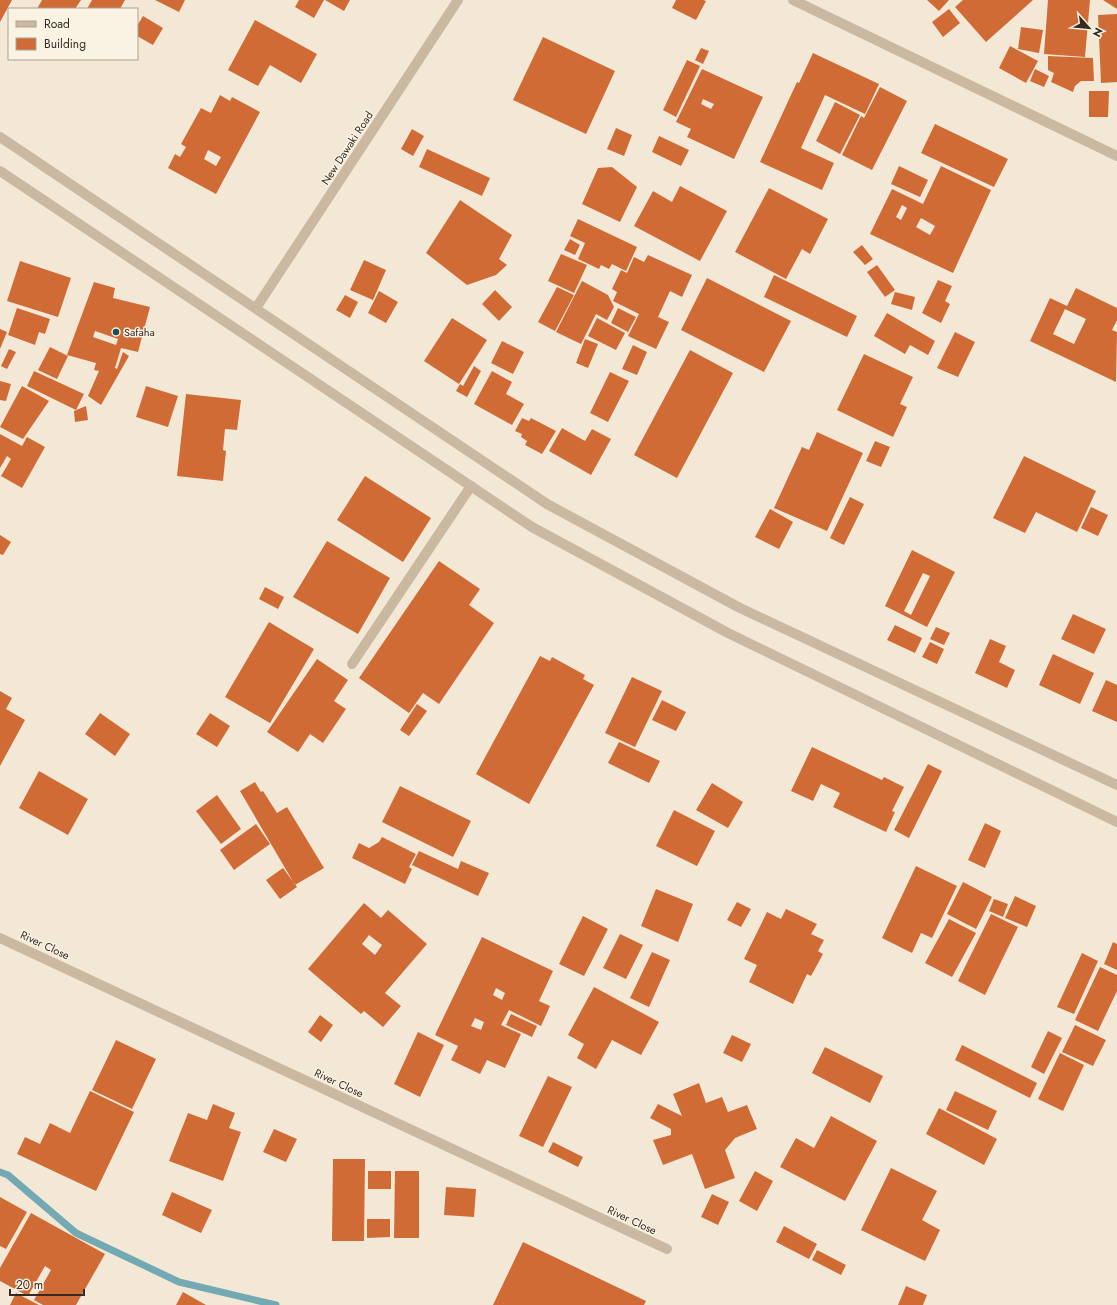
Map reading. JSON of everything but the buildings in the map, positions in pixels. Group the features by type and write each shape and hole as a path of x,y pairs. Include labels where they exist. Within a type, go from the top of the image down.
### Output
{"street":[{"name":"New Dawaki Road","path":"256,308 458,0"},
{"path":"793,0 1117,156"},
{"path":"0,137 547,504 740,608 1117,785"},
{"path":"0,171 532,527 728,633 1117,822"},
{"path":"352,664 471,486"},
{"name":"River Close","path":"0,938 667,1249"}],"waterway":[{"path":"0,1172 8,1175 76,1233 179,1282 276,1305"}],"place":[{"name":"Safaha","path":"116,332"}]}
